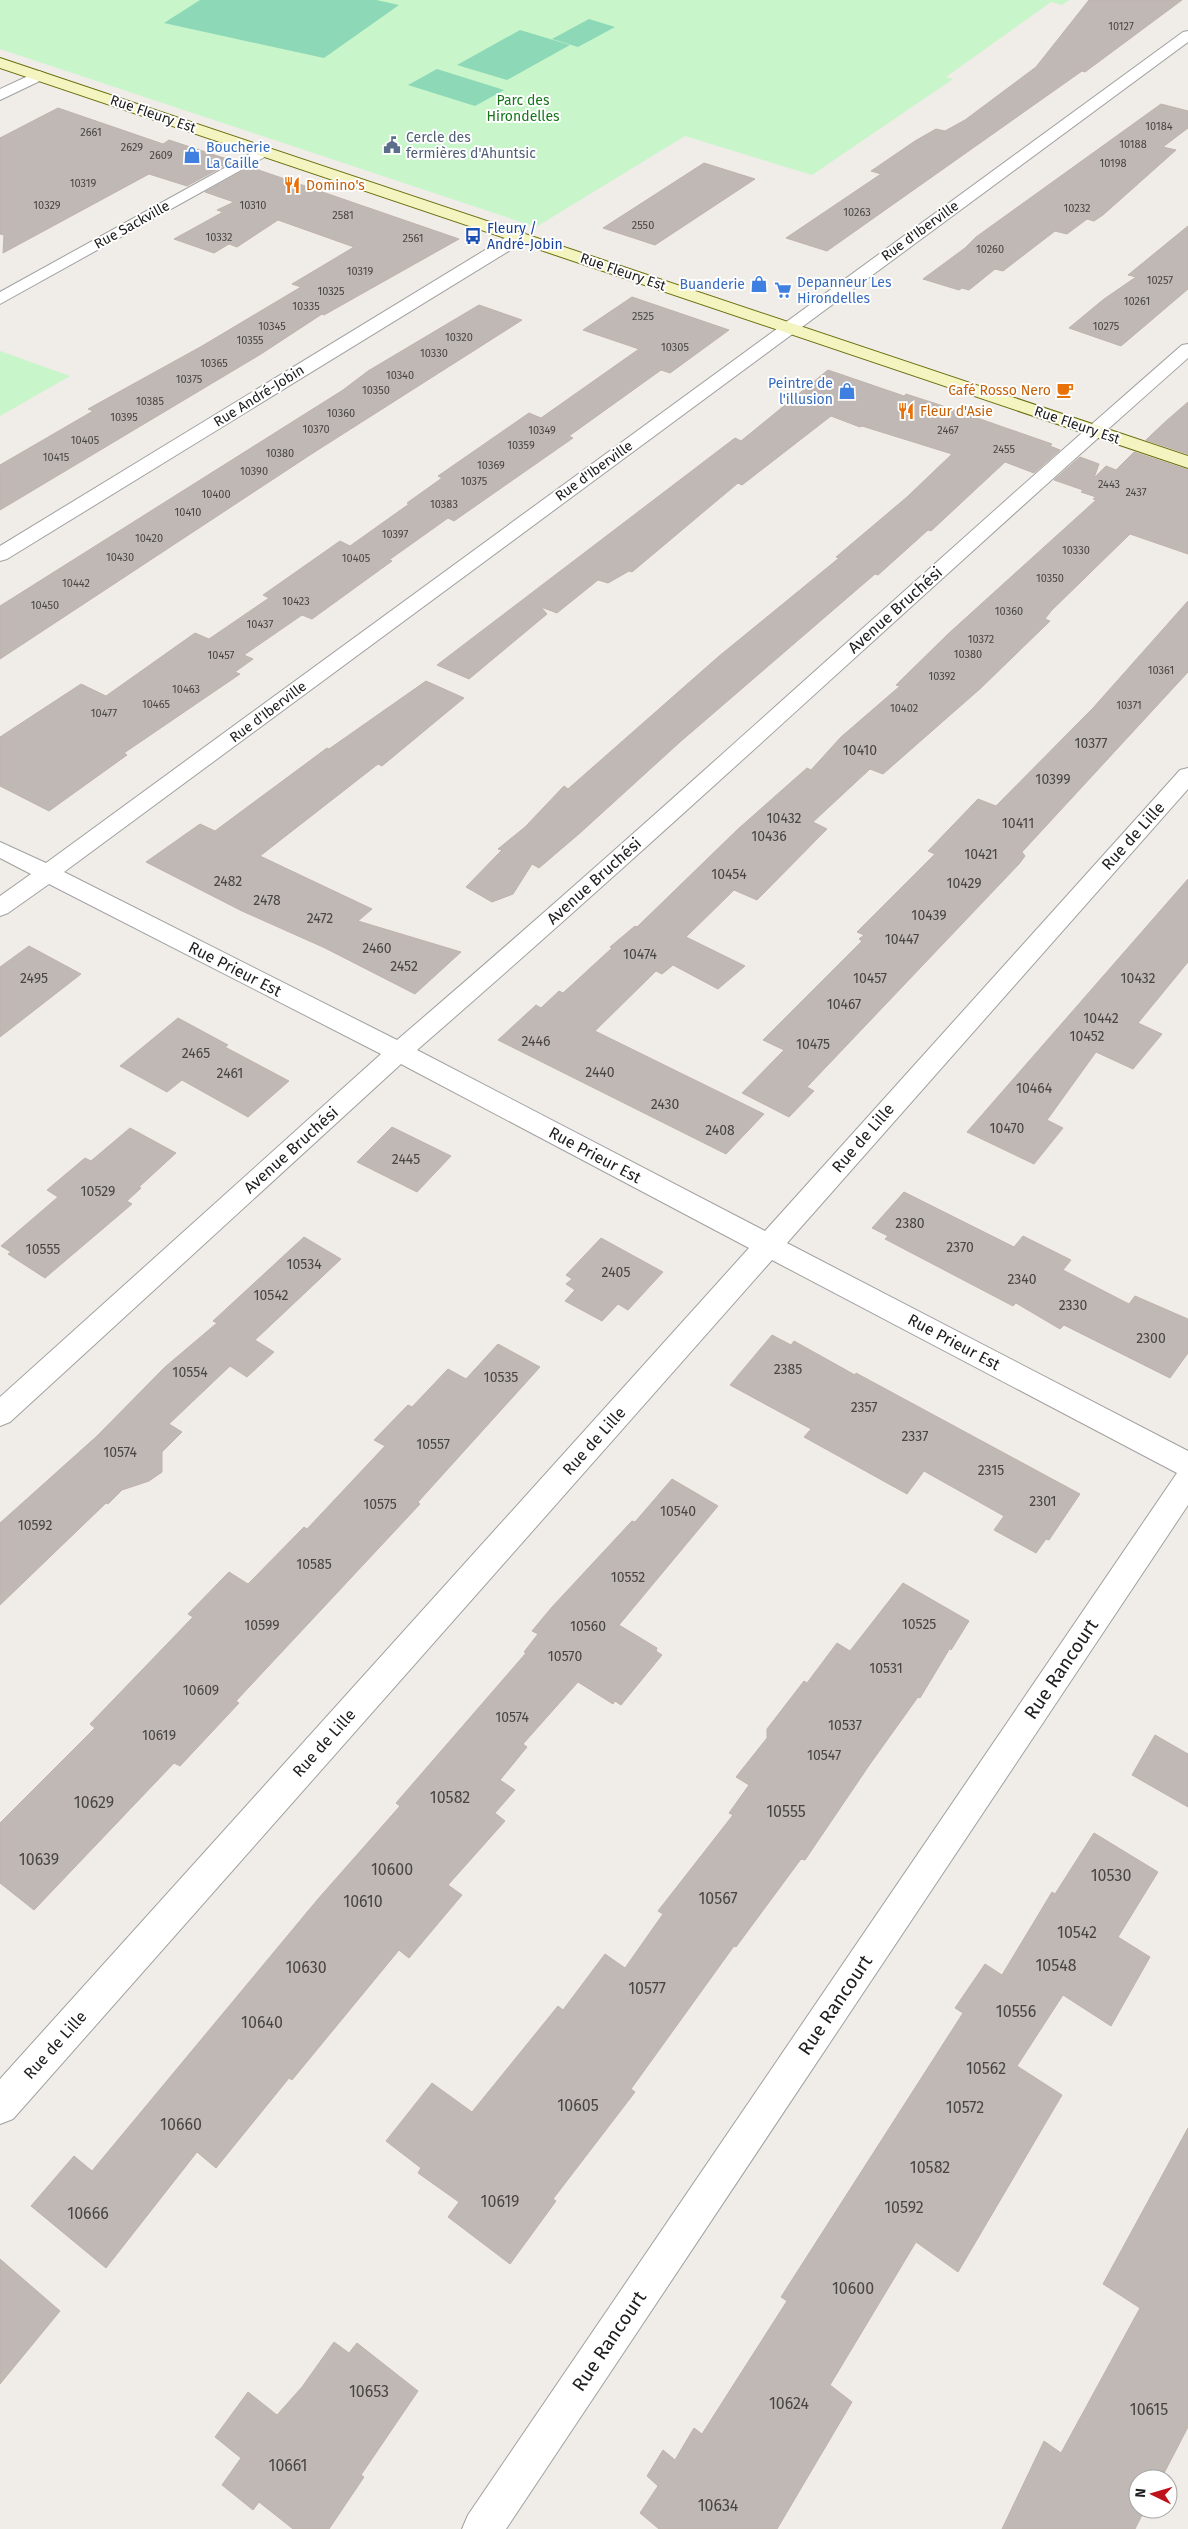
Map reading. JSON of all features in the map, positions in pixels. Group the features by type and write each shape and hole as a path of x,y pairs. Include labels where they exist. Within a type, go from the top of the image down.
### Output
{"street":[{"name":"Rue d'Iberville","path":"0,908 1188,35"},
{"name":"Rue Fleury Est","path":"0,63 1188,462"},
{"path":"0,95 39,76"},
{"name":"Rue Sackville","path":"0,299 264,152"},
{"name":"Rue André-Jobin","path":"0,555 519,237"},
{"name":"Avenue Bruchési","path":"0,1414 399,1052 531,938 1015,501 1097,431 1188,349"},
{"name":"Rue de Lille","path":"0,2106 1188,775"},
{"name":"Rue Prieur Est","path":"0,849 399,1052 1188,1465"},
{"name":"Rue Rancourt","path":"482,2529 1188,1481"}],"green space":[{"name":"Parc des Hirondelles","path":"0,0 1069,0 1062,5 1051,2 946,77 953,79 812,175 685,136 536,227 0,49"},
{"path":"200,0 376,0 399,5 324,58 164,23"},
{"path":"589,19 615,27 578,47 552,39"},
{"path":"520,30 570,45 507,80 457,65"},
{"path":"437,69 504,90 475,106 408,85"},
{"path":"0,351 70,376 0,416"}],"building":[{"path":"1089,0 1182,0 1085,72 1082,71 827,251 786,238 881,174 871,171 936,129 945,131 965,120 1036,67"},
{"path":"1161,104 1188,111 1188,128 1163,147 1176,150 1103,215 1094,221 1087,219 1067,234 1055,231 1003,271 995,269 969,290 962,288 959,290 923,279 965,248 976,237"},
{"path":"58,108 163,144 169,140 233,161 187,186 149,174 3,253 4,235 0,234 0,138"},
{"path":"704,163 755,179 655,245 603,228"},
{"path":"250,167 459,239 324,315 322,314 261,354 0,510 0,465 93,411 88,409 202,346 301,287 292,284 354,247 278,220 237,247 229,244 214,253 174,239 223,212 217,210 234,202 205,192"},
{"path":"1188,226 1188,289 1121,346 1069,328 1104,299 1136,277 1128,275"},
{"path":"632,297 729,330 670,373 661,370 569,436 573,438 454,521 448,518 312,619 302,615 244,655 253,659 235,672 240,674 124,753 127,755 49,811 0,786 0,737 81,684 106,696 195,633 209,639 269,598 263,595 340,541 350,546 442,478 438,476 529,413 541,418 639,349 583,330"},
{"path":"479,305 522,320 313,453 0,659 0,606 343,390 368,371"},
{"path":"828,370 904,396 906,394 937,404 1052,444 1050,446 1060,450 1034,473 1005,462 931,531 928,530 878,575 875,574 680,742 539,868 532,864 513,894 492,902 466,887 502,850 498,849 525,827 564,786 568,789 718,657 839,558 836,557 907,497 952,454 862,426 860,427 831,416 742,485 738,483 632,572 629,571 608,583 598,580 557,613 541,607 547,614 469,679 437,665 735,438 741,441"},
{"path":"1188,402 1188,454 1146,440 1165,422"},
{"path":"1134,452 1188,470 1188,554 1130,534 1051,611 1045,619 1050,621 981,688 883,774 870,769 813,822 827,829 757,900 734,890 686,937 745,966 718,989 673,965 662,974 656,971 595,1031 764,1114 726,1154 498,1040 536,1005 541,1008 559,991 563,993 612,948 610,947 635,926 637,927 738,829 807,768 811,770 841,737 900,686 896,685 948,634 1096,500 1093,499 1096,497 1081,492 1083,490 1054,480 1080,457 1099,464 1094,478 1106,466 1116,470"},
{"path":"1188,601 1188,672 1022,852 1025,856 1019,864 807,1087 814,1091 789,1117 742,1093 784,1050 763,1040 862,941 859,939 864,935 857,932 935,854 928,851 978,799 996,806 1093,708"},
{"path":"426,681 464,698 382,766 378,764 260,856 372,909 358,921 461,952 415,994 325,948 242,911 146,862 200,824 215,831 327,748 329,749"},
{"path":"1188,879 1188,962 1138,1023 1162,1034 1133,1069 1096,1052 1047,1120 1063,1128 1034,1164 967,1132"},
{"path":"29,946 81,974 0,1037 0,967"},
{"path":"178,1018 228,1045 225,1047 289,1081 248,1117 182,1080 167,1092 120,1066"},
{"path":"392,1127 451,1156 417,1192 357,1162"},
{"path":"130,1128 176,1153 139,1187 141,1188 127,1201 132,1204 45,1278 8,1254 11,1252 1,1246 58,1197 47,1190 85,1158 91,1161"},
{"path":"904,1192 1014,1247 1023,1236 1071,1260 1063,1270 1129,1304 1135,1296 1188,1319 1188,1353 1170,1378 1064,1325 1060,1329 1016,1303 1013,1306 885,1239 888,1236 872,1228"},
{"path":"304,1237 341,1259 255,1340 274,1352 247,1377 230,1366 169,1424 182,1432 162,1452 162,1472 149,1481 122,1490 108,1504 106,1503 0,1605 0,1523 97,1436 165,1367 217,1323 213,1321"},
{"path":"601,1238 663,1272 628,1310 618,1304 602,1321 565,1301 575,1290 566,1284 572,1279 566,1275"},
{"path":"772,1335 791,1345 794,1341 855,1375 856,1373 1080,1494 1049,1540 1046,1539 1036,1553 994,1530 1004,1516 924,1471 907,1494 804,1437 811,1429 730,1385"},
{"path":"498,1344 540,1367 418,1502 420,1504 236,1701 239,1703 180,1766 174,1763 34,1910 0,1883 0,1823 95,1728 90,1724 193,1617 188,1614 229,1572 248,1584 304,1527 307,1529 385,1446 374,1440 408,1405 412,1407 448,1369 466,1379"},
{"path":"672,1479 718,1506 619,1625 657,1648 656,1651 662,1655 621,1705 615,1701 613,1704 578,1682 523,1744 527,1747 500,1780 515,1790 495,1813 505,1821 448,1885 462,1895 409,1958 399,1950 292,2080 289,2078 216,2168 197,2152 106,2268 31,2206 74,2156 92,2171 318,1899 400,1806 396,1803 526,1653 524,1652 538,1634 532,1631 552,1607 632,1521 635,1522"},
{"path":"903,1583 969,1621 951,1650 950,1648 920,1698 918,1697 870,1764 805,1860 801,1859 736,1947 734,1946 631,2089 635,2092 553,2199 556,2201 510,2264 448,2217 459,2202 418,2173 421,2168 386,2141 432,2083 472,2112 558,2006 563,2010 605,1954 625,1968 663,1914 658,1911 733,1815 729,1813 749,1785 736,1777 767,1738 767,1729 804,1681 807,1683 837,1643 850,1651"},
{"path":"1155,1735 1188,1754 1188,1807 1132,1775"},
{"path":"1094,1833 1158,1872 1118,1937 1150,1957 1111,2026 1063,1995 1017,2066 1062,2095 958,2272 916,2242 830,2385 852,2402 777,2529 659,2529 640,2513 658,2486 647,2476 663,2450 675,2460 694,2428 702,2434 787,2301 781,2297 963,2013 955,2008 985,1964 1002,1975 1052,1892 1055,1894"},
{"path":"1188,2128 1188,2427 1166,2469 1128,2469 1128,2519 1140,2519 1135,2529 1002,2529 1044,2441 1061,2453 1140,2308 1103,2284"},
{"path":"0,2259 60,2311 0,2384"},
{"path":"334,2342 349,2353 357,2343 418,2391 361,2475 364,2477 329,2529 293,2529 259,2502 253,2510 222,2485 241,2458 215,2437 248,2392 277,2415 302,2387"}],"place":[{"name":"Cercle des fermières d'Ahuntsic","path":"392,145"},
{"name":"Boucherie La Caille","path":"192,155"},
{"name":"Domino's","path":"292,185"},
{"name":"Fleury / André-Jobin","path":"473,236"},
{"name":"Buanderie","path":"759,284"},
{"name":"Depanneur Les Hirondelles","path":"783,290"},
{"name":"Café Rosso Nero","path":"1065,390"},
{"name":"Peintre de l'illusion","path":"847,391"},
{"name":"Fleur d'Asie","path":"906,411"}]}
